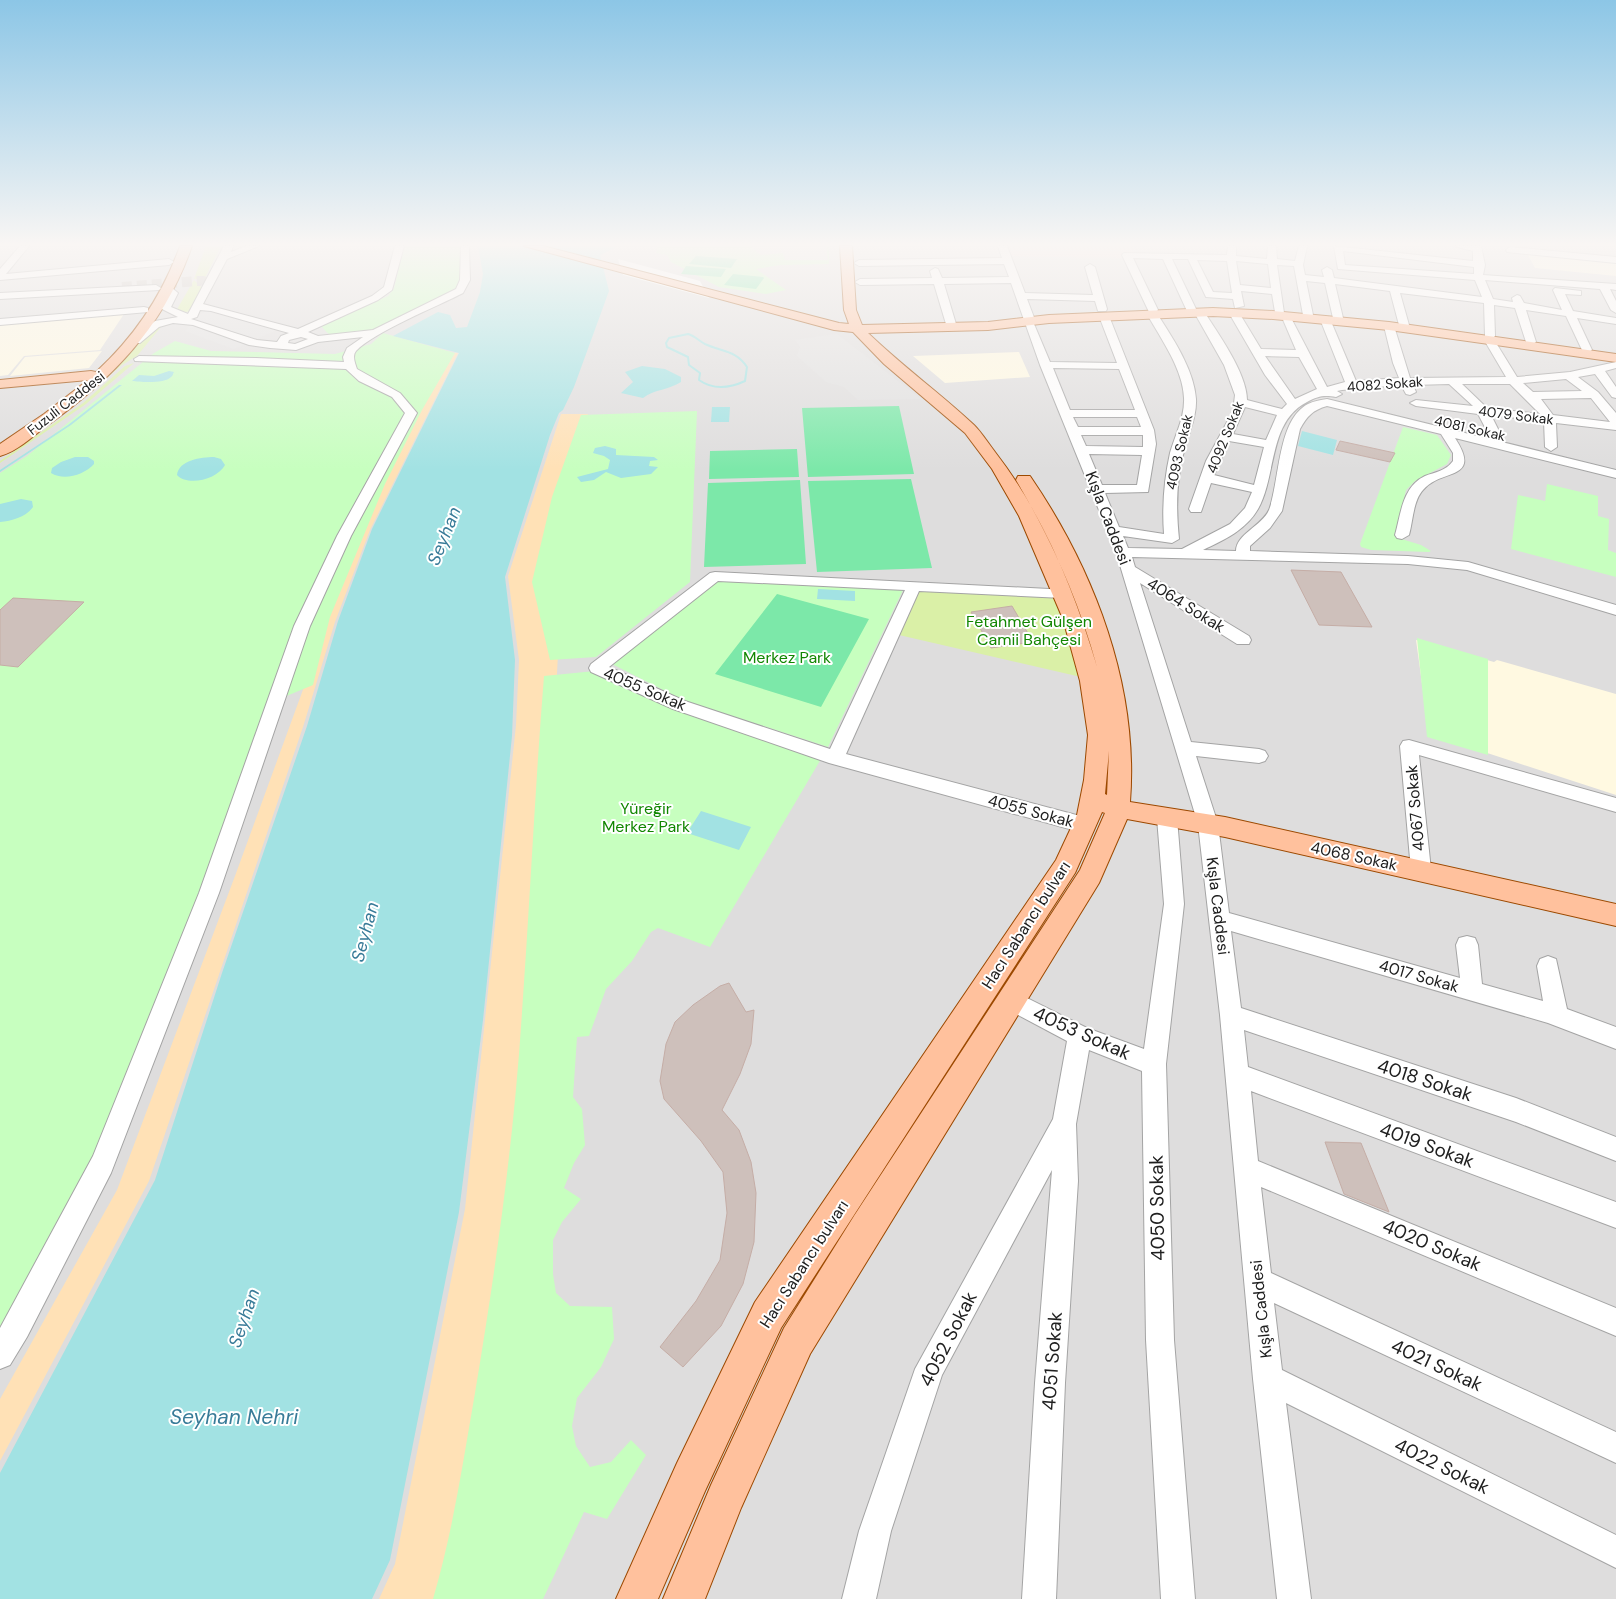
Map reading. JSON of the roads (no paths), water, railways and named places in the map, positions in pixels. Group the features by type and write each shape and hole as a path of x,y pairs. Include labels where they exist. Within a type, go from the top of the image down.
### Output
{"main road":[{"name":"Fuzuli Caddesi","path":"0,439 90,375 121,342 136,321"},
{"name":"Fuzuli Caddesi","path":"0,451 91,386 136,341 146,321"},
{"path":"803,321 842,335 872,330 951,324 1030,322"},
{"path":"825,321 872,330 1039,321"},
{"path":"845,321 872,330"},
{"path":"869,321 872,330"},
{"path":"1351,321 1531,342 1587,350 1616,357"},
{"path":"1359,321 1489,337 1616,357"},
{"name":"Hacı Sabancı bulvarı","path":"684,1599 724,1499 797,1341 866,1228 1090,876 1113,826 1098,811 1096,780 1099,735 1091,681 1073,619 1028,516 1000,468 970,430 921,386 872,330"},
{"name":"Hacı Sabancı bulvarı","path":"638,1599 691,1477 768,1315 1066,866 1098,811 1122,779 1121,739 1112,682 1083,593 1048,517 1014,464 984,428 872,330"},
{"path":"0,384 90,375"},
{"name":"4068 Sokak","path":"1098,811 1208,824 1616,915"}],"street":[{"path":"0,322 17,321"},
{"path":"136,341 158,324 168,321"},
{"path":"186,321 250,342 344,354"},
{"path":"200,321 261,339 293,334"},
{"path":"251,321 293,334 335,339 380,331"},
{"path":"283,346 281,345 282,340 323,321"},
{"path":"296,347 314,340 323,321"},
{"path":"139,359 256,361 344,354 380,331 401,321"},
{"path":"1097,488 1143,489 1149,451 1148,432 1106,321"},
{"name":"4093 Sokak","path":"1114,530 1172,539 1169,493 1178,451 1188,422 1190,396 1181,369 1156,321"},
{"name":"4092 Sokak","path":"1196,509 1208,478 1212,460 1227,437 1242,396 1235,378 1201,321"},
{"path":"1242,321 1258,352 1293,404"},
{"path":"1285,321 1324,391"},
{"path":"1333,321 1352,385"},
{"path":"1403,321 1404,325"},
{"path":"1487,321 1489,337 1513,380 1531,396 1550,420 1551,447"},
{"path":"1525,321 1531,342"},
{"path":"1571,321 1587,350"},
{"name":"Kışla Caddesi","path":"1030,322 1045,365 1097,488 1125,561 1208,824 1238,1075 1268,1379 1294,1599"},
{"path":"1389,326 1404,381 1416,403 1420,416"},
{"path":"0,1355 17,1327 102,1164 209,893 302,626 344,536 411,413 396,395 363,379 352,371 344,354 314,337"},
{"path":"1258,352 1303,354"},
{"path":"1045,365 1122,366"},
{"name":"4082 Sokak","path":"1184,554 1241,522 1254,505 1267,470 1272,445 1283,413 1293,404 1324,391 1352,385 1404,381 1513,380 1569,376 1616,365"},
{"path":"1598,370 1616,396"},
{"path":"1569,376 1594,394 1616,421"},
{"path":"1452,381 1471,396 1483,411 1494,433"},
{"name":"4081 Sokak","path":"1324,391 1616,463"},
{"path":"1531,396 1594,394"},
{"path":"1240,402 1283,413"},
{"path":"1243,556 1243,545 1274,513 1283,485 1293,427 1312,405 1328,402 1616,474"},
{"name":"4079 Sokak","path":"1416,403 1550,420 1616,426"},
{"path":"1070,422 1142,414"},
{"path":"1070,422 1148,432"},
{"path":"1402,535 1412,497 1418,486 1452,470 1459,461 1459,453 1445,431"},
{"path":"1227,437 1272,445"},
{"path":"1081,450 1149,451"},
{"path":"1208,478 1260,490"},
{"path":"1125,561 1184,554 1408,560 1468,566 1616,610"},
{"name":"4064 Sokak","path":"1125,561 1243,640"},
{"name":"4055 Sokak","path":"1063,593 715,576 597,668 679,705 835,758 1098,811"},
{"path":"835,758 914,586"},
{"name":"4067 Sokak","path":"1421,870 1410,746 1616,805"},
{"path":"1184,748 1259,756"},
{"name":"4050 Sokak","path":"1167,818 1174,904 1154,1064 1160,1340 1178,1599"},
{"name":"4017 Sokak","path":"1220,919 1557,1016 1616,1038"},
{"path":"1467,945 1472,991"},
{"path":"1548,966 1557,1016"},
{"name":"4053 Sokak","path":"1011,1000 1080,1036 1154,1064"},
{"name":"4018 Sokak","path":"1231,1015 1516,1110 1616,1149"},
{"name":"4051 Sokak","path":"1039,1599 1050,1383 1065,1181 1064,1124 1080,1036"},
{"name":"4019 Sokak","path":"1238,1075 1616,1215"},
{"name":"4052 Sokak","path":"859,1599 875,1530 929,1369 1064,1124"},
{"name":"4020 Sokak","path":"1248,1169 1616,1322"},
{"name":"4021 Sokak","path":"1259,1282 1616,1448"},
{"name":"4022 Sokak","path":"1268,1379 1616,1552"}],"water":[{"path":"422,321 453,321 456,328 467,327 469,321 598,321 574,387 563,410 559,413 550,435 505,577 515,660 512,736 483,1020 459,1212 390,1560 372,1599 0,1599 0,1473 155,1180 222,973 307,726 338,621 372,529 459,353 393,336"},
{"path":"642,366 665,369 681,377 681,382 643,398 621,393 633,382 625,372"},
{"path":"169,371 174,372 172,376 164,381 132,381 139,375 154,376"},
{"path":"119,385 122,385 71,425 0,472 0,470 68,425"},
{"path":"712,407 730,407 729,422 711,422"},
{"path":"1302,431 1337,440 1333,455 1298,446"},
{"path":"605,446 616,449 616,455 654,457 658,460 650,461 649,466 658,467 651,474 621,478 606,472 594,480 581,482 577,477 608,469 610,460 593,453 595,448"},
{"path":"75,457 88,457 94,461 94,464 74,476 62,477 51,473 52,468 61,462"},
{"path":"214,457 221,459 225,465 210,477 195,481 182,479 177,475 182,466 191,460"},
{"path":"21,499 32,501 33,507 18,518 0,522 0,504"},
{"path":"818,589 855,591 855,601 817,599"},
{"path":"701,811 751,827 739,850 687,833"}],"waterway":[{"path":"688,334 711,347 733,354 743,361 747,367 745,381 716,387 699,380 700,373 689,365 688,357 667,347 666,343 669,338 688,334"}],"water label":[{"name":"Seyhan","path":"444,536"},
{"name":"Seyhan","path":"365,932"},
{"name":"Seyhan","path":"244,1318"},
{"name":"Seyhan Nehri","path":"234,1417"}],"park label":[{"name":"Fetahmet Gülşen Camii Bahçesi","path":"1029,630"},
{"name":"Merkez Park","path":"787,657"},
{"name":"Yüreğir Merkez Park","path":"646,817"}]}
